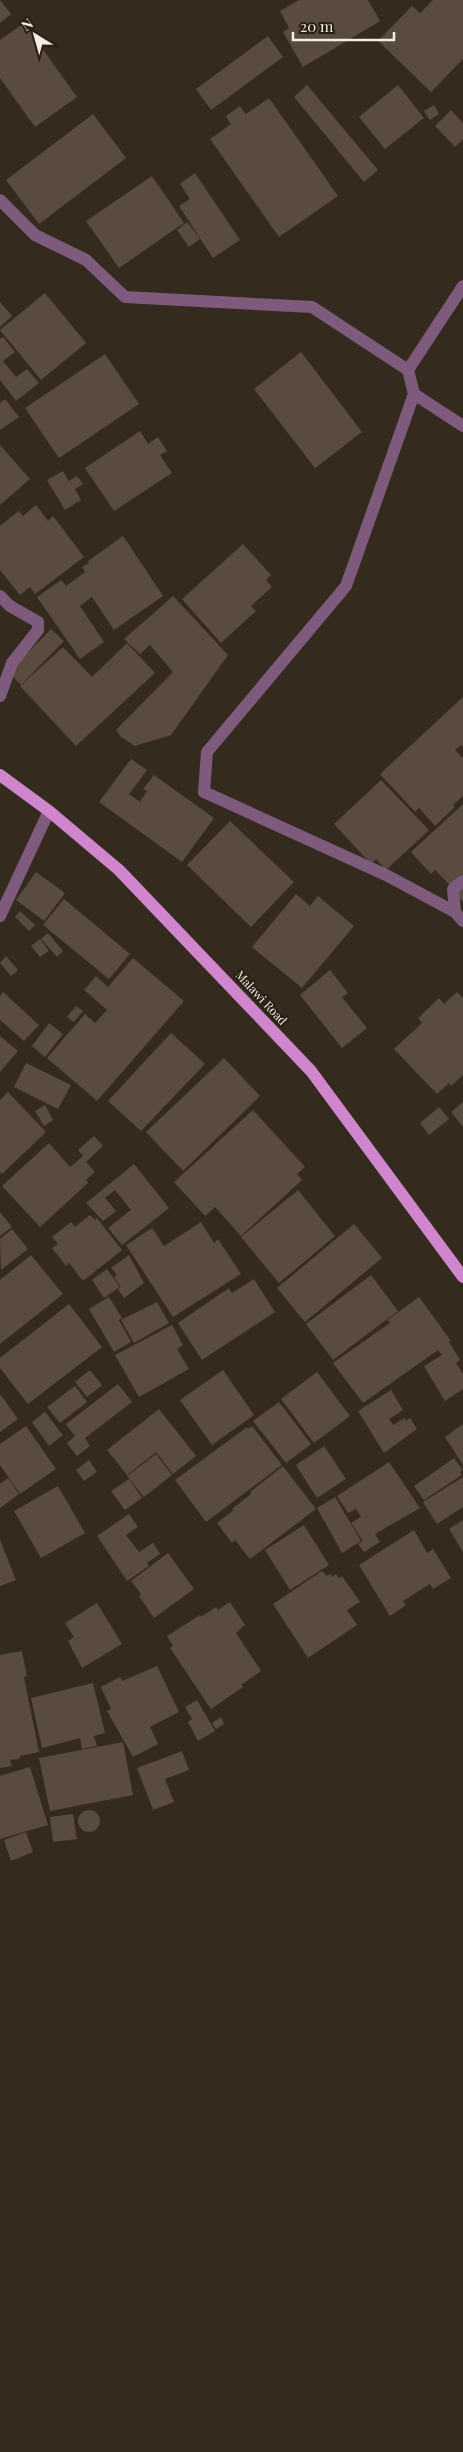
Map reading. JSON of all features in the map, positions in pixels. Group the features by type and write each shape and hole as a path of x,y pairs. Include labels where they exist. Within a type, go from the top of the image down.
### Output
{"main road":[{"name":"Malawi Road","path":"0,775 50,811 119,870 311,1071 463,1277"}],"street":[{"path":"0,200 35,236 86,260 125,297 312,307 408,370 414,394 346,586 207,752 204,792 386,875 459,917"},
{"path":"408,370 463,286"},
{"path":"414,394 463,426"},
{"path":"0,596 10,606 38,622 38,630 12,664 0,696"},
{"path":"0,916 50,811"},
{"path":"459,917 453,889 463,881"}],"building":[{"path":"0,0 11,14 0,23"},
{"path":"299,0 368,0 380,21 303,67 283,32 289,28 280,11"},
{"path":"433,0 463,0 463,59 431,92 378,41 412,6 420,13"},
{"path":"24,23 77,97 35,127 0,78 0,40"},
{"path":"268,36 283,57 211,110 196,89"},
{"path":"307,85 378,170 364,182 294,97"},
{"path":"398,85 424,118 385,149 359,117"},
{"path":"269,98 338,196 279,237 210,139 231,124 226,116 240,106 246,114"},
{"path":"434,105 439,114 430,120 424,111"},
{"path":"451,110 463,123 463,139 455,147 435,126"},
{"path":"93,114 126,158 39,224 6,180"},
{"path":"195,173 240,240 213,258 179,206 190,199 180,184"},
{"path":"152,176 184,223 119,268 86,221"},
{"path":"187,222 200,239 189,247 177,230"},
{"path":"45,293 86,343 41,380 0,330"},
{"path":"0,302 12,316 0,327"},
{"path":"3,337 15,352 3,361 16,377 27,369 39,383 16,401 0,380 0,339"},
{"path":"301,352 362,432 315,468 254,389"},
{"path":"105,354 139,404 59,458 25,408"},
{"path":"5,399 19,417 0,430 0,403"},
{"path":"140,431 148,444 158,437 167,451 160,455 172,473 114,511 85,468"},
{"path":"0,445 30,479 0,505"},
{"path":"63,471 69,481 77,476 83,484 75,489 81,500 65,510 47,480"},
{"path":"36,505 48,521 53,516 84,557 35,594 30,587 20,595 0,570 0,526 19,511 23,516"},
{"path":"123,536 163,596 114,630 92,597 80,606 104,642 80,659 37,597 61,580 66,586 85,572 82,567 89,563 88,561"},
{"path":"243,544 271,575 266,580 272,587 251,606 256,611 221,643 182,599"},
{"path":"173,596 228,655 171,735 135,746 121,737 116,730 173,672 150,645 140,654 124,639"},
{"path":"51,629 64,641 21,685 10,674 12,669"},
{"path":"127,643 155,673 76,746 20,686 63,647 92,677"},
{"path":"463,697 463,747 461,745 455,750 463,758 463,796 453,805 455,807 435,826 419,808 415,812 380,774"},
{"path":"131,759 147,770 129,794 140,802 147,791 143,789 154,775 214,818 182,862 99,802"},
{"path":"381,780 429,830 386,870 376,859 371,864 334,824"},
{"path":"463,804 463,874 450,885 435,870 431,874 411,852"},
{"path":"230,821 294,882 251,927 187,865"},
{"path":"36,872 65,893 44,921 16,900"},
{"path":"463,888 463,902 456,894"},
{"path":"296,894 310,906 318,896 354,926 302,988 252,947"},
{"path":"64,899 130,954 109,979 43,925"},
{"path":"20,911 35,925 29,931 15,917"},
{"path":"48,933 63,951 57,957 41,939"},
{"path":"40,939 49,951 40,957 31,946"},
{"path":"6,956 18,970 11,976 0,963"},
{"path":"133,958 184,1001 97,1101 47,1058 85,1014 95,1023 107,1010 84,990 96,976 108,987"},
{"path":"330,970 348,993 342,997 367,1028 342,1048 300,995"},
{"path":"3,992 39,1025 24,1041 0,1020 0,996"},
{"path":"457,992 463,998 463,1075 451,1086 449,1083 437,1094 394,1049 422,1023 418,1018 439,998 444,1004"},
{"path":"76,1006 83,1011 74,1022 67,1017"},
{"path":"49,1023 63,1034 45,1057 32,1046"},
{"path":"171,1033 205,1064 141,1131 108,1101"},
{"path":"0,1036 18,1051 0,1072"},
{"path":"224,1058 260,1096 183,1171 146,1132"},
{"path":"26,1063 71,1085 58,1109 14,1087"},
{"path":"8,1092 46,1132 2,1174 0,1172 0,1100"},
{"path":"463,1102 463,1127 451,1112"},
{"path":"45,1105 53,1120 44,1126 35,1111"},
{"path":"439,1107 449,1119 429,1135 420,1123"},
{"path":"253,1110 305,1167 297,1174 302,1180 241,1236 215,1207 205,1216 174,1182"},
{"path":"94,1136 103,1146 86,1162 95,1172 86,1180 88,1183 40,1227 2,1186 49,1143 70,1167 83,1156 78,1150"},
{"path":"134,1164 169,1208 122,1245 108,1228 131,1210 115,1190 105,1198 116,1211 103,1221 86,1203"},
{"path":"298,1190 335,1236 279,1283 241,1237"},
{"path":"0,1212 12,1227 0,1236"},
{"path":"90,1215 95,1220 97,1218 122,1250 83,1281 69,1263 66,1266 52,1248 58,1244 52,1237 71,1222 75,1227"},
{"path":"201,1222 214,1243 218,1239 241,1274 173,1317 126,1245 152,1228 164,1246"},
{"path":"354,1224 382,1258 305,1322 277,1288"},
{"path":"12,1229 28,1249 1,1270 0,1239"},
{"path":"31,1255 63,1294 0,1344 0,1280"},
{"path":"129,1255 144,1283 124,1298 118,1289 121,1287 114,1277 117,1275 111,1268"},
{"path":"107,1269 120,1287 104,1298 92,1280"},
{"path":"371,1275 398,1311 333,1360 306,1324"},
{"path":"254,1279 275,1312 202,1360 178,1323 229,1288 232,1293"},
{"path":"109,1297 122,1318 119,1320 131,1342 114,1352 89,1309"},
{"path":"419,1297 451,1341 449,1342 460,1360 456,1363 463,1374 463,1389 445,1401 424,1366 442,1355 438,1350 363,1403 333,1363 390,1323 387,1320"},
{"path":"157,1302 169,1323 134,1343 121,1320"},
{"path":"69,1304 102,1347 28,1404 0,1368 0,1358"},
{"path":"172,1325 183,1345 177,1349 189,1369 139,1397 115,1355"},
{"path":"90,1370 102,1385 87,1397 75,1382"},
{"path":"223,1370 254,1415 212,1445 180,1400"},
{"path":"317,1372 350,1416 314,1443 281,1399"},
{"path":"118,1384 132,1402 85,1438 90,1446 77,1456 67,1443 75,1436 66,1424"},
{"path":"75,1386 87,1402 60,1423 47,1407"},
{"path":"391,1390 403,1410 389,1419 393,1425 405,1418 406,1421 410,1418 417,1429 384,1453 358,1411"},
{"path":"0,1394 18,1419 0,1432"},
{"path":"279,1402 311,1444 286,1463 253,1421"},
{"path":"159,1409 196,1456 173,1474 156,1452 127,1475 107,1450"},
{"path":"45,1412 63,1435 49,1446 32,1422"},
{"path":"463,1424 463,1465 445,1437"},
{"path":"26,1426 56,1469 20,1494 0,1465 0,1444"},
{"path":"252,1426 282,1465 206,1522 175,1480 247,1427 248,1429"},
{"path":"324,1446 346,1479 317,1498 296,1465"},
{"path":"156,1454 172,1475 144,1497 127,1476"},
{"path":"454,1458 463,1470 460,1472 462,1475 424,1500 414,1486"},
{"path":"89,1460 97,1472 84,1481 76,1470"},
{"path":"389,1462 420,1508 375,1534 380,1542 364,1552 358,1544 363,1541 351,1523 361,1517 356,1509 348,1513 337,1496"},
{"path":"283,1466 316,1509 250,1559 235,1540 232,1543 217,1523 234,1510 232,1509 251,1494 250,1492"},
{"path":"463,1477 463,1507 437,1524 423,1502"},
{"path":"8,1478 19,1494 0,1508 0,1484"},
{"path":"129,1479 142,1498 125,1510 111,1491"},
{"path":"58,1486 85,1533 41,1558 14,1511"},
{"path":"335,1497 361,1541 342,1553 317,1508"},
{"path":"129,1514 138,1527 126,1535 139,1552 153,1543 160,1554 147,1563 149,1566 127,1581 97,1536"},
{"path":"463,1520 463,1552 449,1529"},
{"path":"304,1525 329,1565 290,1590 265,1550"},
{"path":"414,1530 427,1553 433,1549 451,1578 433,1589 430,1584 403,1601 406,1605 390,1616 359,1565"},
{"path":"0,1540 16,1580 0,1586"},
{"path":"168,1553 194,1589 154,1618 139,1596 141,1594 131,1581"},
{"path":"322,1571 327,1576 331,1574 332,1577 336,1574 339,1578 342,1576 360,1602 347,1610 357,1625 308,1658 273,1604"},
{"path":"230,1602 245,1625 236,1633 261,1671 241,1685 243,1687 211,1709 170,1648 173,1646 167,1636 200,1615 201,1617 216,1607 218,1610"},
{"path":"97,1603 122,1644 82,1668 68,1641 74,1637 65,1623"},
{"path":"22,1651 27,1676 24,1677 39,1752 20,1756 20,1759 10,1760 12,1766 0,1768 0,1655"},
{"path":"157,1666 179,1712 150,1727 158,1744 133,1757 107,1711 111,1709 101,1687 120,1677 122,1681"},
{"path":"93,1683 105,1733 94,1736 97,1746 82,1749 80,1738 42,1748 31,1698"},
{"path":"197,1700 215,1731 198,1741 188,1722 192,1719 185,1707"},
{"path":"221,1717 224,1724 216,1729 212,1723"},
{"path":"123,1742 133,1795 50,1811 39,1758"},
{"path":"182,1751 189,1770 165,1779 174,1802 153,1810 137,1768"},
{"path":"30,1767 48,1825 0,1839 0,1776"},
{"path":"89,1810 97,1813 100,1821 97,1829 89,1832 81,1829 78,1821 81,1813"},
{"path":"73,1814 77,1839 53,1842 50,1817"},
{"path":"26,1832 33,1852 11,1861 4,1840"}]}
